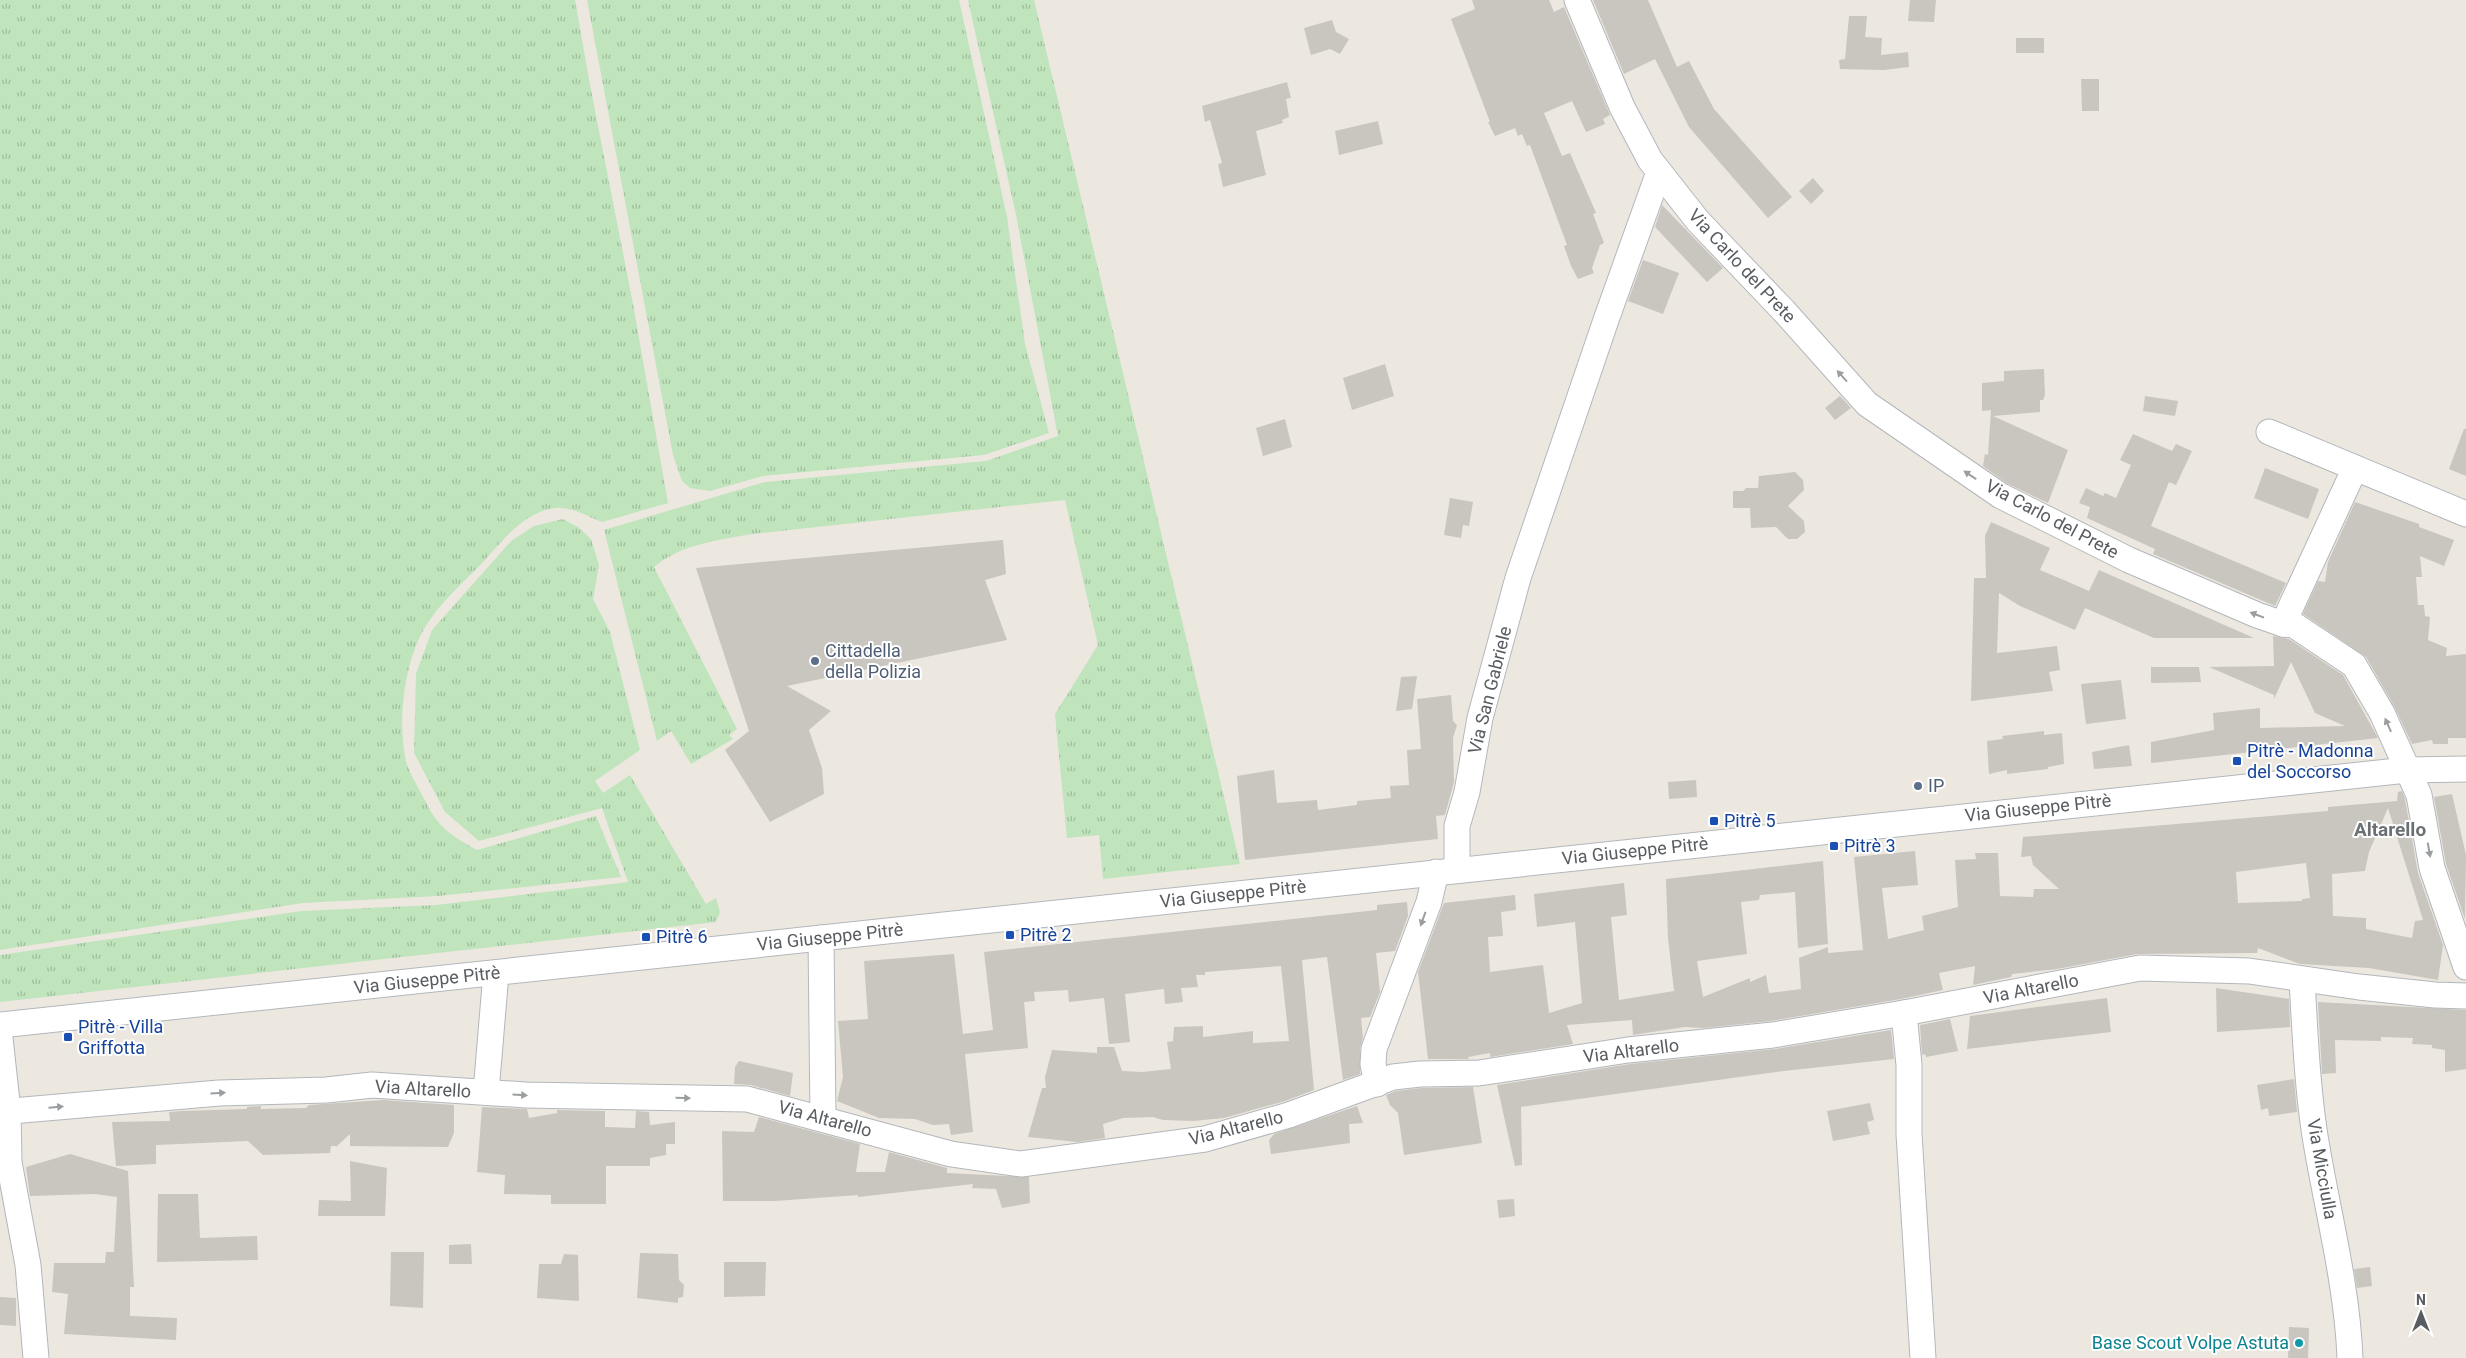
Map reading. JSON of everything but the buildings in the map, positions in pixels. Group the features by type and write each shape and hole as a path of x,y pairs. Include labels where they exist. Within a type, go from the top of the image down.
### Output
{"street":[{"name":"Via Carlo del Prete","path":"1577,0 1622,108 1650,160 1698,221 1784,311 1867,404 2001,496 2129,560 2283,624 2294,625 2354,665 2382,713 2419,795 2432,868 2466,967"},
{"name":"Via San Gabriele","path":"1377,1084 1373,1064 1374,1049 1429,902 1447,871 1467,792 1480,718 1518,578 1606,320 1659,172"},
{"path":"2269,432 2466,514"},
{"path":"2283,624 2355,468"},
{"name":"Via Giuseppe Pitrè","path":"0,1025 2407,770 2466,770"},
{"path":"821,938 823,1118"},
{"name":"Via Altarello","path":"4,1111 219,1093 326,1090 372,1085 486,1092 747,1099 951,1154 1021,1164 1205,1139 1288,1115 1402,1076 1479,1073 1628,1050 1773,1035 1904,1013 2140,968 2249,971 2302,980 2435,996 2466,996"},
{"path":"486,1092 496,972"},
{"name":"Via Micciulla","path":"2302,980 2309,1087 2324,1189 2344,1293 2350,1358"},
{"path":"1904,1013 1909,1065 1909,1134 1923,1358"},
{"path":"0,1038 9,1162 28,1265 36,1358"}],"green space":[{"path":"0,0 575,0 633,304 668,503 602,522 574,510 556,508 534,515 516,528 444,602 424,629 411,659 407,676 402,711 402,729 406,761 413,779 435,818 457,838 477,850 596,816 621,877 438,896 303,903 0,950"},
{"path":"587,0 959,0 1007,217 1025,344 1049,433 984,455 763,476 710,491 690,488 682,481 673,455"},
{"path":"968,0 1034,0 1240,864 1103,879 1099,835 1067,838 1055,714 1098,645 1065,500 752,534 701,544 665,559 654,567 737,729 729,735 733,739 691,764 671,731 657,741 604,530 765,482 986,461 1058,436 1016,215"},
{"path":"563,519 578,527 591,539 599,565 593,599 610,632 640,750 595,781 603,793 630,775 706,904 716,898 720,912 716,922 0,1002 0,955 302,911 436,905 628,882 602,808 479,841 445,812 414,753 416,674 432,630 511,541 534,526"}],"place":[{"name":"Cittadella della Polizia","path":"815,661"},
{"name":"Pitrè - Madonna del Soccorso","path":"2237,761"},
{"name":"IP","path":"1918,786"},
{"name":"Pitrè 5","path":"1714,821"},
{"name":"Pitrè 3","path":"1834,846"},
{"name":"Pitrè 2","path":"1010,935"},
{"name":"Pitrè 6","path":"646,937"},
{"name":"Pitrè - Villa Griffotta","path":"68,1037"},
{"name":"Base Scout Volpe Astuta","path":"2299,1343"}],"district":[{"name":"Altarello","path":"2390,829"}]}
